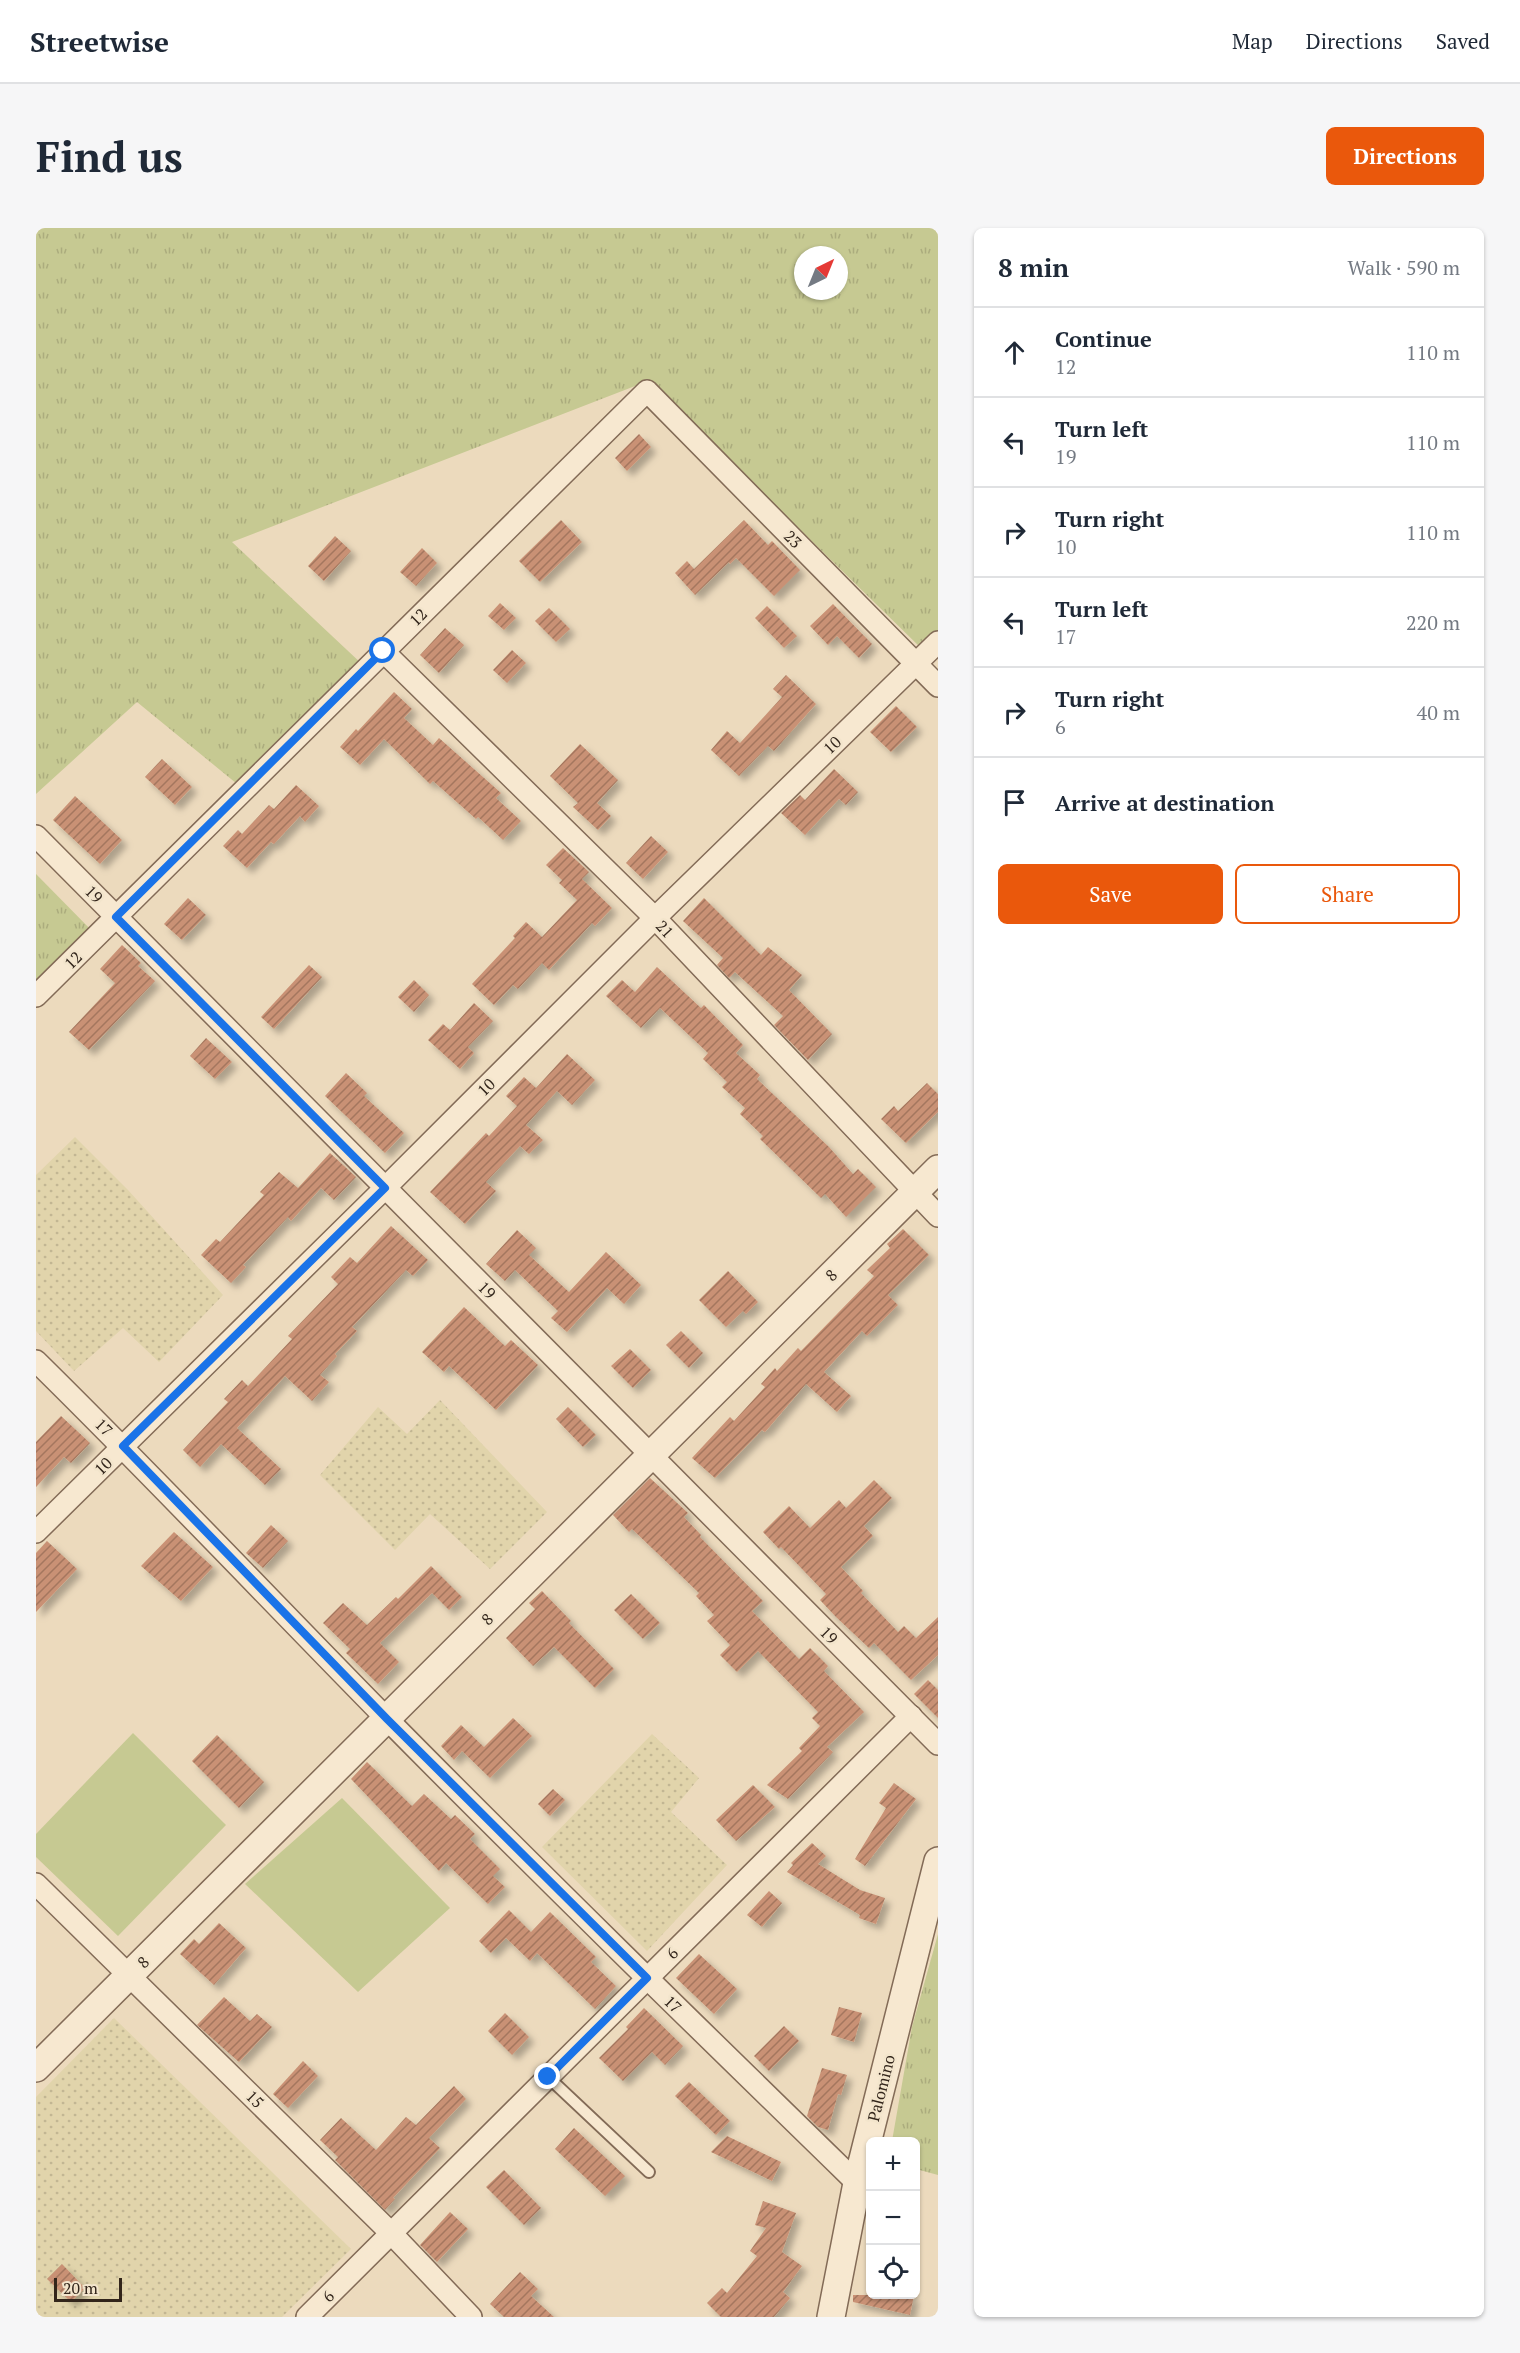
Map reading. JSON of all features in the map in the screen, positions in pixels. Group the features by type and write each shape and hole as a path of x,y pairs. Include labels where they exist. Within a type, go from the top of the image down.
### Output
{"street":[{"name":"12","path":"36,996 647,391"},
{"name":"23","path":"647,391 938,686"},
{"name":"10","path":"36,1532 655,918 938,642"},
{"name":"21","path":"383,651 655,918 938,1216"},
{"name":"19","path":"36,836 938,1744"},
{"name":"8","path":"36,2068 938,1169"},
{"name":"17","path":"36,1361 123,1446 387,1719 857,2183"},
{"name":"6","path":"307,2317 911,1716"},
{"name":"Palomino","path":"831,2317 857,2183 938,1862"},
{"name":"15","path":"36,1884 391,2233 471,2317"}],"lane":[{"path":"548,2077 649,2172"}],"shaded area":[{"path":"75,1137 128,1190 223,1295 159,1362 123,1328 74,1371 36,1331 36,1175"},
{"path":"440,1400 547,1512 490,1569 430,1514 395,1550 320,1475 378,1407 407,1434"},
{"path":"652,1734 699,1778 671,1812 727,1865 647,1951 542,1847"},
{"path":"114,2018 351,2249 282,2317 36,2317 36,2097"}],"green space":[{"path":"36,228 938,228 938,636 923,650 648,381 232,542 363,665 242,788 137,702 36,794"},
{"path":"36,874 98,937 36,999"},
{"path":"133,1733 226,1825 118,1936 36,1857 36,1834"},
{"path":"342,1798 450,1908 358,1992 245,1884"},
{"path":"938,1934 938,2175 920,2170 920,2137 893,2137 912,2027"}],"building":[{"path":"639,434 651,447 627,471 615,458"},
{"path":"561,520 582,542 540,582 519,561"},
{"path":"744,520 768,545 772,541 800,570 774,596 736,558 695,595 675,573 687,561 694,569"},
{"path":"335,536 351,551 324,581 308,566"},
{"path":"422,548 437,563 416,586 400,572"},
{"path":"500,603 516,618 504,630 488,616"},
{"path":"833,604 872,644 859,658 837,636 828,645 810,626"},
{"path":"767,606 797,636 784,648 755,618"},
{"path":"549,608 570,629 556,642 535,621"},
{"path":"445,628 464,645 439,673 420,655"},
{"path":"512,650 526,663 507,683 493,670"},
{"path":"786,675 816,704 774,751 768,746 739,776 711,750 727,731 740,743 782,697 773,689"},
{"path":"394,692 412,709 404,718 433,745 439,738 501,793 496,798 521,821 503,840 433,781 430,784 384,739 360,765 340,747"},
{"path":"896,706 917,727 891,752 870,732"},
{"path":"580,744 618,780 597,803 611,816 598,830 573,807 578,803 550,776"},
{"path":"162,759 192,787 175,805 145,777"},
{"path":"834,769 858,792 846,805 839,799 805,835 781,813 800,795 805,800"},
{"path":"296,785 319,806 305,822 300,816 247,868 223,846 238,830 242,834 269,805 274,809"},
{"path":"75,796 122,840 100,864 53,820"},
{"path":"651,836 668,852 643,879 626,863"},
{"path":"563,848 589,872 582,879 612,908 595,926 592,923 549,970 542,963 518,989 513,985 494,1005 472,984 515,938 513,936 526,922 542,937 577,900 559,883 562,880 546,865"},
{"path":"188,898 206,915 182,940 164,924"},
{"path":"704,898 761,955 768,947 802,975 789,990 832,1034 808,1060 774,1025 783,1016 735,972 729,978 717,965 723,958 683,921"},
{"path":"122,945 141,963 138,966 155,981 89,1050 69,1032 115,983 100,969"},
{"path":"309,965 322,977 274,1029 261,1017"},
{"path":"657,967 701,1008 704,1005 743,1045 736,1053 760,1075 757,1079 829,1147 853,1174 858,1169 876,1187 846,1217 825,1194 821,1198 760,1139 763,1136 740,1114 745,1108 722,1087 727,1082 703,1059 708,1053 660,1008 641,1028 606,996 622,980 635,992"},
{"path":"414,980 429,995 414,1012 398,997"},
{"path":"474,1003 493,1021 468,1047 474,1053 460,1069 428,1040 443,1024 450,1030"},
{"path":"206,1038 232,1062 215,1079 190,1056"},
{"path":"567,1054 595,1080 572,1105 557,1091 526,1125 543,1140 529,1154 520,1146 486,1182 496,1191 465,1224 430,1192 486,1133 489,1136 517,1106 506,1096 524,1077 536,1088"},
{"path":"346,1073 367,1093 364,1096 404,1133 385,1153 325,1096"},
{"path":"927,1083 938,1094 938,1112 906,1143 881,1119 894,1106 898,1111"},
{"path":"330,1153 356,1177 334,1200 321,1188 291,1221 288,1217 243,1265 246,1267 231,1283 201,1255 216,1239 220,1242 264,1195 260,1192 279,1172 298,1188"},
{"path":"391,1226 428,1260 413,1276 406,1270 352,1327 357,1331 335,1354 337,1356 320,1375 329,1382 312,1401 285,1376 237,1428 281,1469 265,1485 221,1444 200,1467 183,1450 228,1402 224,1399 242,1380 248,1386 292,1339 288,1336 338,1284 331,1277 350,1257 357,1263"},
{"path":"903,1229 929,1255 888,1295 898,1305 867,1336 862,1331 824,1372 851,1396 837,1412 806,1384 765,1432 762,1430 715,1478 692,1458 730,1417 734,1421 765,1387 761,1384 775,1368 777,1371 798,1348 801,1351 874,1276 867,1270 890,1248 887,1244"},
{"path":"517,1230 536,1248 529,1255 569,1292 606,1252 641,1285 624,1304 607,1288 567,1332 551,1318 558,1311 515,1270 505,1281 486,1264"},
{"path":"728,1271 758,1302 746,1314 743,1311 726,1327 699,1300"},
{"path":"464,1307 505,1346 511,1340 538,1365 496,1410 449,1366 444,1372 422,1352"},
{"path":"681,1331 703,1353 689,1368 666,1345"},
{"path":"630,1349 651,1370 633,1388 611,1366"},
{"path":"568,1407 596,1435 583,1447 556,1419"},
{"path":"61,1416 90,1443 71,1463 64,1457 36,1487 36,1442"},
{"path":"650,1478 688,1513 684,1517 701,1535 700,1537 763,1601 752,1611 799,1659 810,1648 828,1666 824,1671 864,1712 827,1747 833,1752 788,1799 767,1785 802,1751 799,1748 820,1726 812,1718 818,1712 758,1651 737,1672 720,1655 730,1645 707,1621 714,1615 696,1596 699,1593 632,1529 629,1532 613,1515"},
{"path":"874,1480 892,1498 864,1526 873,1536 841,1567 863,1591 861,1593 898,1632 904,1626 916,1638 938,1617 938,1655 911,1680 874,1643 869,1648 836,1617 820,1600 826,1594 781,1547 779,1549 763,1532 789,1506 810,1528 839,1500 846,1508"},
{"path":"271,1525 288,1541 263,1568 246,1553"},
{"path":"174,1532 213,1567 181,1601 141,1566"},
{"path":"47,1541 77,1569 36,1612 36,1553"},
{"path":"431,1566 462,1597 449,1610 432,1593 380,1643 399,1662 378,1684 346,1653 350,1649 323,1623 343,1603 367,1625 396,1597 398,1599"},
{"path":"542,1591 571,1621 569,1623 614,1669 595,1688 554,1647 533,1666 506,1638 535,1609 529,1603"},
{"path":"631,1594 660,1623 643,1639 614,1610"},
{"path":"928,1680 938,1690 938,1718 914,1694"},
{"path":"513,1718 532,1736 490,1778 462,1751 454,1760 441,1746 461,1725 484,1747"},
{"path":"217,1735 264,1782 239,1808 192,1761"},
{"path":"367,1762 412,1806 424,1794 451,1819 455,1815 475,1834 470,1839 500,1869 493,1876 505,1887 488,1904 446,1863 439,1871 351,1779"},
{"path":"894,1783 916,1799 865,1866 855,1859 886,1808 879,1803"},
{"path":"753,1785 775,1807 736,1841 716,1820"},
{"path":"553,1789 565,1800 550,1816 538,1804"},
{"path":"812,1843 826,1856 818,1864 860,1890 885,1898 876,1924 859,1918 860,1915 787,1872 793,1865 791,1863"},
{"path":"769,1891 782,1903 762,1927 747,1915"},
{"path":"509,1910 531,1932 550,1912 596,1957 591,1962 616,1986 595,2009 537,1953 530,1961 506,1938 491,1953 479,1941"},
{"path":"219,1923 246,1948 214,1985 180,1954 194,1939 199,1944"},
{"path":"699,1954 737,1989 714,2014 676,1978"},
{"path":"224,1997 250,2021 257,2014 272,2027 239,2062 197,2025"},
{"path":"839,2007 862,2013 854,2042 831,2035"},
{"path":"644,2008 683,2046 665,2065 652,2052 623,2081 599,2058 628,2029 626,2027"},
{"path":"505,2013 529,2037 512,2055 488,2031"},
{"path":"784,2026 799,2041 769,2071 754,2056"},
{"path":"303,2061 318,2076 288,2108 273,2094"},
{"path":"822,2068 847,2075 841,2095 838,2094 828,2130 818,2127 807,2116"},
{"path":"689,2082 730,2121 716,2135 675,2096"},
{"path":"454,2086 466,2099 429,2138 440,2148 393,2198 395,2199 385,2210 335,2160 338,2157 320,2140 341,2118 376,2150 406,2117 416,2125"},
{"path":"574,2128 625,2176 605,2196 555,2149"},
{"path":"727,2136 781,2162 772,2181 711,2152"},
{"path":"504,2170 541,2208 524,2225 486,2187"},
{"path":"763,2201 796,2213 782,2252 802,2266 783,2292 790,2298 774,2317 721,2317 707,2303 722,2288 727,2293 757,2256 750,2251 766,2228 755,2225"},
{"path":"450,2212 468,2229 437,2262 420,2245"},
{"path":"62,2264 85,2288 71,2302 47,2279"},
{"path":"520,2272 538,2289 531,2296 554,2317 504,2317 490,2304"},
{"path":"853,2295 866,2295 866,2299 913,2299 910,2315 853,2302"}],"route":[{"path":"383,651 116,917 385,1188 123,1446 387,1719 647,1978 548,2077"}]}
